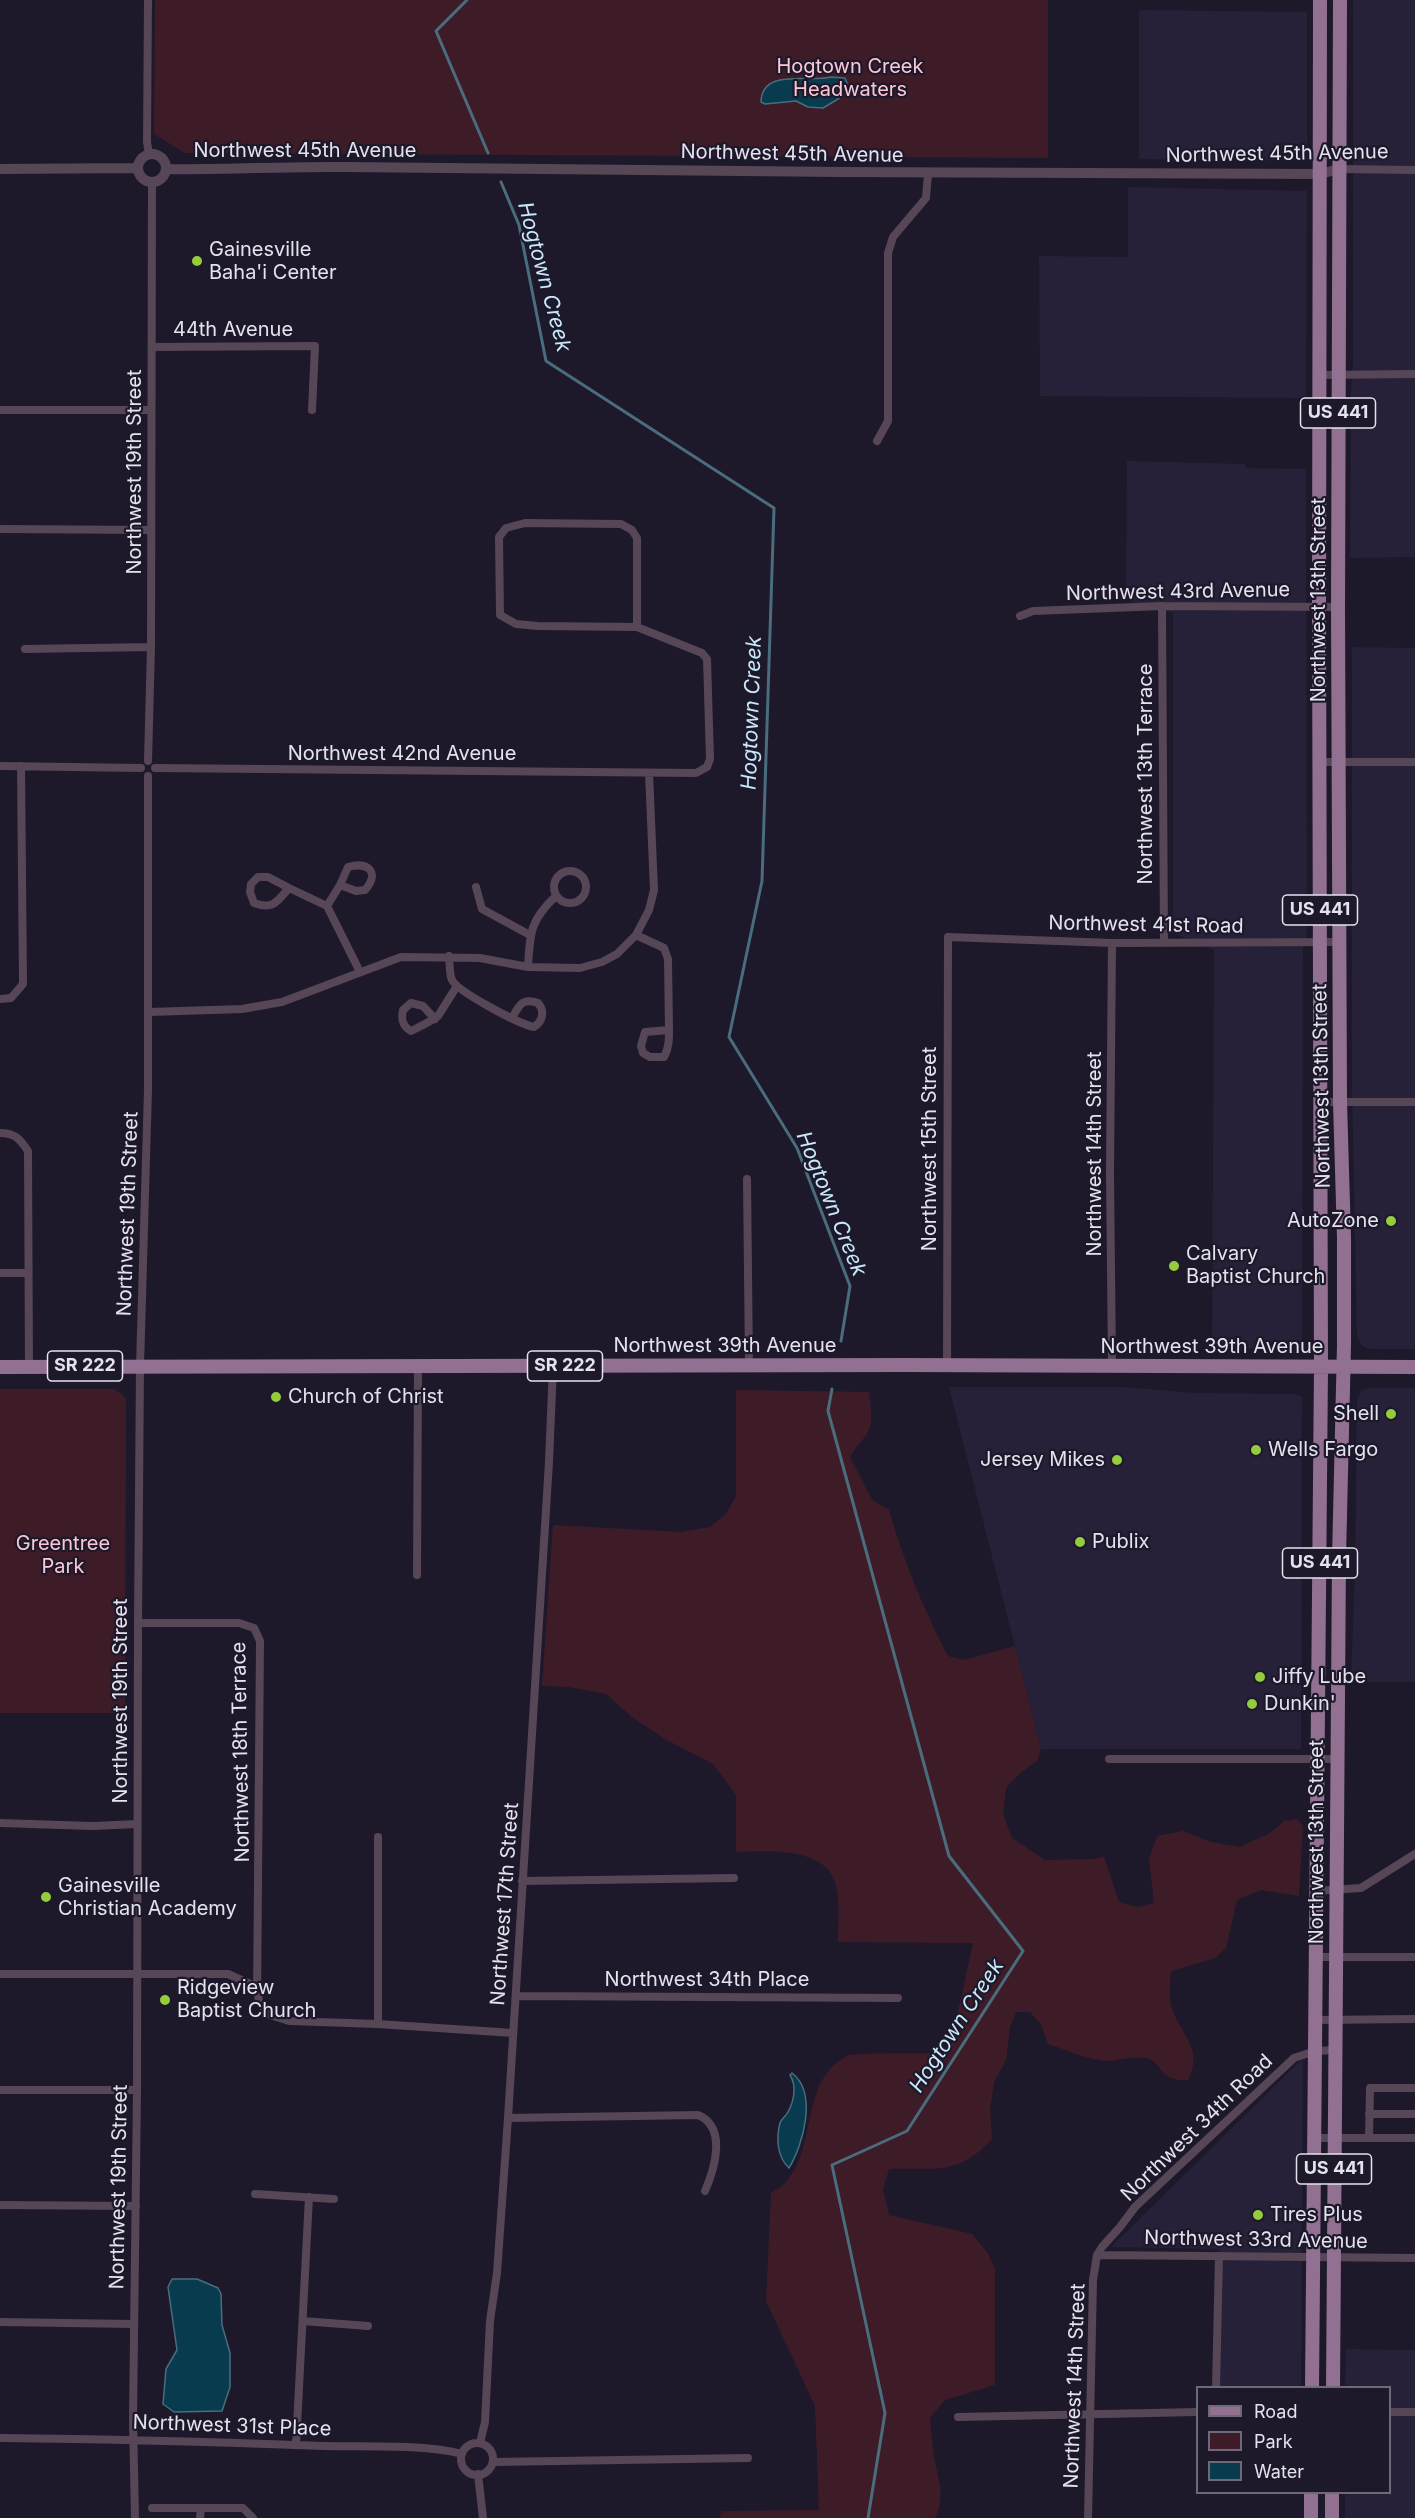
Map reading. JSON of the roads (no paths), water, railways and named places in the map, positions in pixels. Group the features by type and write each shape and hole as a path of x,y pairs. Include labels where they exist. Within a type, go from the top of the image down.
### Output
{"main road":[{"name":"Northwest 13th Street","path":"1312,2386 1321,1367 1320,0"},
{"name":"Northwest 13th Street","path":"1333,2386 1337,1759 1344,1248 1339,942 1340,0"},
{"name":"Northwest 39th Avenue","path":"0,1367 947,1365 1415,1367"},
{"path":"1311,2494 1311,2518"},
{"path":"1332,2494 1332,2518"}],"street":[{"path":"148,0 147,142 149,154"},
{"path":"149,154 163,158 167,169 162,179 152,183 142,178 138,168 142,158 149,154"},
{"name":"Northwest 45th Avenue","path":"167,169 342,167 928,174 1320,174 1339,169 1415,171"},
{"path":"0,169 138,168"},
{"path":"877,441 888,421 888,253 893,237 926,198 928,174"},
{"name":"Northwest 19th Street","path":"148,761 151,647 152,183"},
{"name":"44th Avenue","path":"152,347 315,346 312,410"},
{"path":"1319,375 1415,374"},
{"path":"0,410 151,410"},
{"path":"525,523 621,524 632,530 637,538 637,627 538,626 516,624 500,615 499,537 506,528 525,523"},
{"path":"0,529 151,530"},
{"name":"Northwest 43rd Avenue","path":"1020,616 1033,610 1162,606 1338,607"},
{"name":"Northwest 13th Terrace","path":"1162,606 1164,942"},
{"name":"Northwest 42nd Avenue","path":"155,768 696,773 707,767 710,759 707,659 702,653 637,627"},
{"path":"25,649 151,647"},
{"path":"148,761 153,763 155,768 148,776 141,768 143,763 148,761"},
{"path":"1319,762 1415,762"},
{"path":"0,766 141,768"},
{"path":"0,999 11,998 23,984 21,766"},
{"path":"149,1012 243,1009 282,1002 401,957 480,958 528,967 580,968 602,962 616,954 636,935 649,910 654,890 649,773"},
{"name":"Northwest 19th Street","path":"135,2518 138,1623 140,1366 149,1012 148,776"},
{"path":"564,871 575,871 584,877 586,892 580,900 565,902 556,896 555,879 564,871"},
{"path":"289,888 275,904 264,907 254,903 250,892 251,884 258,878 268,878 327,906 360,972"},
{"path":"327,906 340,885"},
{"path":"476,887 482,909 530,934"},
{"path":"528,967 530,934 543,908 556,896"},
{"path":"636,935 664,948 668,959 669,1030"},
{"name":"Northwest 15th Street","path":"947,1365 947,962 948,937 952,937"},
{"name":"Northwest 41st Road","path":"952,937 1112,943 1339,942"},
{"name":"Northwest 14th Street","path":"1112,943 1110,1173 1112,1366"},
{"path":"449,956 451,979 457,986 512,1018"},
{"path":"435,1019 457,986"},
{"path":"1320,1102 1415,1102"},
{"path":"0,1133 14,1135 20,1139 28,1151 29,1367"},
{"path":"747,1179 749,1365"},
{"path":"0,1273 28,1273"},
{"path":"417,1575 418,1366"},
{"name":"Northwest 17th Street","path":"480,2443 484,2422 490,2321 497,2273 508,2118 553,1366"},
{"name":"Northwest 18th Terrace","path":"138,1623 239,1623 254,1628 260,1641 258,1816 260,1862 257,1987 259,2002 270,2015 289,2021 378,2024"},
{"path":"1109,1759 1337,1759"},
{"path":"0,1823 93,1826 137,1824"},
{"path":"378,1837 378,2024 513,2033"},
{"path":"1315,1891 1361,1888 1415,1854"},
{"path":"522,1881 734,1878"},
{"path":"1315,1957 1415,1957"},
{"path":"0,1974 228,1974 257,1987"},
{"name":"Northwest 34th Place","path":"516,1996 898,1998"},
{"path":"1315,2019 1415,2019"},
{"name":"Northwest 34th Road","path":"1097,2255 1134,2207 1294,2058 1315,2051 1335,2050"},
{"path":"1369,2139 1370,2088 1415,2088"},
{"path":"0,2090 137,2090"},
{"path":"508,2118 683,2113 698,2115 710,2122 715,2129 714,2164 705,2191"},
{"path":"1369,2114 1415,2114"},
{"path":"1314,2138 1415,2138"},
{"path":"255,2194 334,2199"},
{"path":"296,2445 309,2197"},
{"path":"0,2205 136,2206"},
{"name":"Northwest 14th Street","path":"1088,2518 1093,2280 1097,2255"},
{"name":"Northwest 33rd Avenue","path":"1097,2255 1415,2258"},
{"path":"1216,2386 1219,2256"},
{"path":"303,2321 368,2326"},
{"path":"0,2322 134,2324"},
{"path":"958,2417 1196,2412"},
{"path":"1391,2412 1415,2412"},
{"name":"Northwest 31st Place","path":"0,2438 135,2439 449,2451 462,2454"},
{"path":"480,2443 489,2448 493,2462 486,2472 478,2474 466,2469 462,2454 467,2446 480,2443"},
{"path":"493,2462 748,2458"},
{"path":"478,2474 483,2518"},
{"path":"152,2508 243,2508 253,2518"},
{"path":"200,2518 201,2508"}],"water":[{"path":"845,78 848,85 843,96 823,108 808,107 796,101 765,104 761,102 763,91 777,81"},
{"path":"792,2073 800,2082 804,2093 806,2119 799,2146 789,2168 778,2147 778,2135 781,2122 792,2103 794,2089 790,2075"},
{"path":"172,2279 197,2279 218,2288 221,2294 222,2325 230,2353 230,2387 222,2411 174,2412 163,2404 166,2369 177,2350 168,2287"}],"waterway":[{"name":"Hogtown Creek","path":"467,0 436,31 488,153"},
{"name":"Hogtown Creek","path":"501,182 519,225 546,361 774,508 762,881 729,1037 797,1148 850,1286 841,1341"},
{"name":"Hogtown Creek","path":"832,1389 828,1411 949,1856 1023,1951 907,2131 832,2165 885,2413 868,2518"}],"place":[{"name":"Gainesville Baha'i Center","path":"197,261"},
{"name":"AutoZone","path":"1391,1221"},
{"name":"Calvary Baptist Church","path":"1174,1266"},
{"name":"Church of Christ","path":"276,1397"},
{"name":"Shell","path":"1391,1414"},
{"name":"Wells Fargo","path":"1256,1450"},
{"name":"Jersey Mikes","path":"1117,1460"},
{"name":"Publix","path":"1080,1542"},
{"name":"Jiffy Lube","path":"1260,1677"},
{"name":"Dunkin'","path":"1252,1704"},
{"name":"Gainesville Christian Academy","path":"46,1897"},
{"name":"Ridgeview Baptist Church","path":"165,2000"},
{"name":"Tires Plus","path":"1258,2215"}],"park label":[{"name":"Hogtown Creek Headwaters","path":"850,78"},
{"name":"Greentree Park","path":"63,1556"}]}
